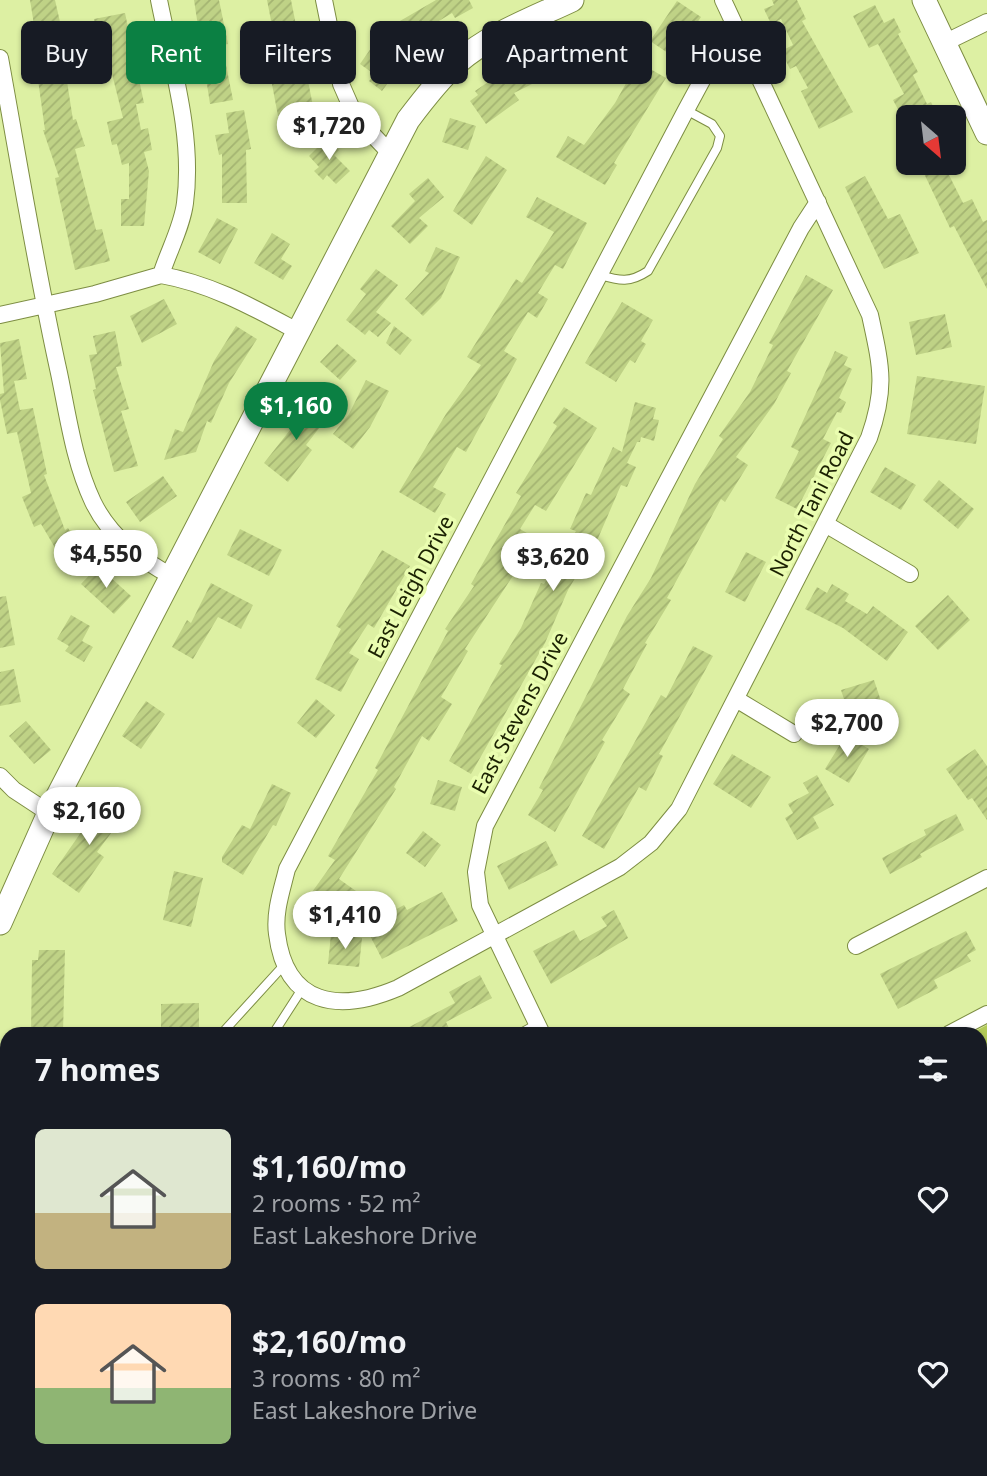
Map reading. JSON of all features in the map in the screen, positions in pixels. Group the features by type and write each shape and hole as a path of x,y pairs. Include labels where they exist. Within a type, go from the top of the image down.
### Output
{"main road":[{"path":"0,923 49,813 173,577 389,152 408,120 436,84 460,61 490,41 572,0"},
{"path":"924,0 987,133"}],"street":[{"path":"159,0 186,138 185,205 161,275"},
{"path":"324,0 341,84 355,116 389,152"},
{"name":"North Tani Road","path":"723,0 732,21"},
{"path":"944,43 987,22"},
{"path":"0,58 45,307 79,464 93,503 115,535 138,558 173,577"},
{"name":"East Leigh Drive","path":"302,989 292,979 285,964 276,932 278,905 287,869 700,84"},
{"name":"North Tani Road","path":"494,936 620,867 651,843 679,809 827,526 869,438 881,403 880,362 870,315 762,84"},
{"name":"East Stevens Drive","path":"538,1027 480,905 477,872 485,826 794,240 818,202"},
{"path":"0,315 45,307 161,275 193,281 231,296 299,332"},
{"path":"827,526 910,574"},
{"path":"736,699 794,734"},
{"path":"0,776 14,790 49,813"},
{"path":"856,946 987,878"},
{"path":"302,989 307,995 323,1000 346,1002 376,998 494,936"},
{"path":"962,1027 987,1014"}],"lane":[{"path":"599,275 620,281 634,281 648,271 717,148 720,136 712,124 686,110"},
{"path":"228,1027 285,964"},
{"path":"278,1027 302,989"}],"building":[{"path":"30,0 55,0 60,21 33,21"},
{"path":"194,0 219,0 223,21 197,21"},
{"path":"267,0 291,0 295,21 271,21"},
{"path":"436,0 469,0 473,8 455,18 452,13 439,21 400,21"},
{"path":"772,0 797,0 806,19 802,21 853,112 819,129 801,91 808,88 796,66 790,69 786,61 786,48 793,45 786,30 786,21 770,21 764,9 774,5"},
{"path":"677,1 701,17 698,21 666,21 666,52 652,42 652,38"},
{"path":"875,5 884,23 894,18 901,32 898,34 918,72 913,75 927,104 931,102 932,105 896,106 893,100 904,94 878,44 869,48 853,16"},
{"path":"125,13 126,84 140,84 144,103 136,104 141,130 148,128 152,150 144,152 149,171 144,226 121,226 121,199 129,199 129,163 122,165 117,144 112,145 107,122 123,118 112,74 112,21 94,19"},
{"path":"370,50 370,71 360,64"},
{"path":"226,65 233,100 210,104 207,84 226,84"},
{"path":"652,70 666,78 614,163 617,165 605,185 556,157 568,136 584,145 626,84 652,84"},
{"path":"39,84 67,84 73,120 76,119 85,146 75,149 96,230 102,229 110,261 75,270 55,178 59,177 45,130"},
{"path":"272,84 309,84 314,111 299,114 304,137 283,142"},
{"path":"373,84 387,84 382,91"},
{"path":"485,84 532,84 514,93 519,100 486,124 470,101 478,95 475,91"},
{"path":"244,110 251,149 246,150 247,203 222,203 222,154 219,155 215,135 229,133 226,113"},
{"path":"450,118 476,126 468,150 442,142"},
{"path":"327,138 339,150 334,155 350,171 336,184 327,175 323,180 314,171 319,167 309,156"},
{"path":"486,156 507,170 472,225 453,211"},
{"path":"925,175 949,175 963,203 972,199 983,222 987,220 987,289 954,226 950,228"},
{"path":"865,176 888,219 900,214 919,253 884,269 845,187"},
{"path":"428,178 444,197 419,218 428,226 410,244 391,226 415,201 409,194"},
{"path":"537,197 587,223 563,269 555,265 538,293 548,299 537,318 528,312 504,351 517,359 466,452 457,447 433,487 446,494 435,513 399,492 446,414 481,365 467,357 516,279 522,283 554,232 526,217"},
{"path":"217,218 238,229 220,264 198,252"},
{"path":"272,233 290,244 281,259 292,266 283,280 254,263"},
{"path":"436,247 460,257 441,298 423,316 405,299 429,273 425,271"},
{"path":"376,269 398,285 376,312 391,323 378,337 369,330 365,335 346,320 366,294 360,289"},
{"path":"806,275 833,290 787,371 791,373 774,404 736,457 748,465 725,502 721,499 667,598 671,600 645,643 647,644 623,689 630,694 602,740 605,742 555,832 528,815 543,790 539,788 627,616 651,578 695,484 723,439 719,436 750,392 773,345 769,343"},
{"path":"164,299 177,324 142,343 130,316"},
{"path":"622,302 653,320 641,341 646,344 635,363 630,360 616,382 585,363"},
{"path":"945,314 952,347 916,355 909,322"},
{"path":"236,326 257,339 229,383 211,423 207,421 196,452 164,460 175,429 183,432 214,361"},
{"path":"394,326 412,340 400,355 386,343"},
{"path":"115,331 122,366 116,367 129,409 121,411 138,466 114,472 93,390 96,389 89,355 97,354 93,336"},
{"path":"19,339 27,379 14,381 20,410 33,408 47,474 44,475 65,530 68,528 86,557 67,568 41,524 34,527 22,497 31,493 17,432 7,434 0,400 0,394 4,393 0,343"},
{"path":"337,344 357,361 340,380 320,362"},
{"path":"835,351 848,357 844,365 852,369 839,398 846,402 841,413 837,412 823,439 831,443 797,509 775,498 799,451 791,447"},
{"path":"917,376 985,386 976,444 907,434"},
{"path":"366,380 389,391 370,427 353,449 333,434 349,414"},
{"path":"306,401 327,418 306,445 312,450 288,482 264,463 294,425 290,422"},
{"path":"635,402 656,408 653,419 659,420 654,441 641,437 640,442 637,442 627,463 636,467 627,487 621,485 596,543 568,590 545,643 471,774 449,761 502,665 499,664 521,628 541,583 544,584 576,531 570,529 586,493 591,495 613,447 622,452"},
{"path":"564,407 597,428 546,511 535,505 520,529 537,539 465,649 468,651 441,697 452,704 429,741 422,736 394,787 396,789 339,879 356,891 331,926 302,906 335,860 328,856 378,770 375,768 448,631 445,629 474,586 471,584 521,496 516,493 557,426 553,423"},
{"path":"885,467 916,485 901,510 870,492"},
{"path":"163,476 177,496 140,522 126,502"},
{"path":"939,480 974,509 958,529 923,500"},
{"path":"240,529 282,550 269,576 227,555"},
{"path":"382,550 410,566 374,628 368,624 349,653 359,659 341,692 315,679 341,629 336,626"},
{"path":"746,552 766,562 745,602 725,592"},
{"path":"98,566 131,596 114,614 81,584"},
{"path":"211,583 253,605 241,629 218,617 193,659 172,647 187,620 191,623"},
{"path":"832,584 849,594 845,601 867,614 873,606 908,632 887,661 843,628 805,609 817,587 827,593"},
{"path":"948,595 970,620 938,650 915,626"},
{"path":"6,596 15,645 0,648 0,597"},
{"path":"71,615 90,626 82,641 93,647 84,662 65,651 69,646 57,639"},
{"path":"693,646 713,656 659,754 663,756 646,791 639,787 604,849 582,836 661,695 666,698"},
{"path":"14,669 21,702 0,706 0,672"},
{"path":"874,680 887,719 854,730 841,690"},
{"path":"316,699 335,715 316,738 297,723"},
{"path":"146,701 165,714 141,749 122,736"},
{"path":"26,721 51,750 34,764 9,736"},
{"path":"846,735 869,749 849,783 825,769"},
{"path":"975,749 987,766 987,820 972,798 968,800 946,769"},
{"path":"732,754 771,777 751,808 713,784"},
{"path":"817,775 834,805 813,817 819,828 797,840 785,818 793,813 788,804 809,793 803,783"},
{"path":"438,780 462,787 455,811 430,804"},
{"path":"272,784 291,793 276,826 273,825 243,875 222,862 222,857 242,825 250,829"},
{"path":"105,798 126,813 97,852 104,857 79,893 52,874"},
{"path":"956,814 964,830 890,874 882,858 926,835 924,830"},
{"path":"423,831 441,845 425,867 406,853"},
{"path":"546,841 558,865 509,890 497,866"},
{"path":"174,871 203,878 191,927 163,920"},
{"path":"442,892 458,921 382,959 365,926 404,905 407,910"},
{"path":"614,910 628,938 551,984 533,951 574,930 580,941 607,926 601,917"},
{"path":"966,931 976,950 967,955 971,961 934,980 938,988 898,1009 880,974"},
{"path":"331,934 362,938 359,967 328,964"},
{"path":"39,950 65,950 63,1027 31,1027 32,960 38,960"},
{"path":"480,975 492,998 446,1022 448,1027 409,1027 455,1003 449,992"},
{"path":"199,1003 199,1027 161,1027 161,1004"}]}
